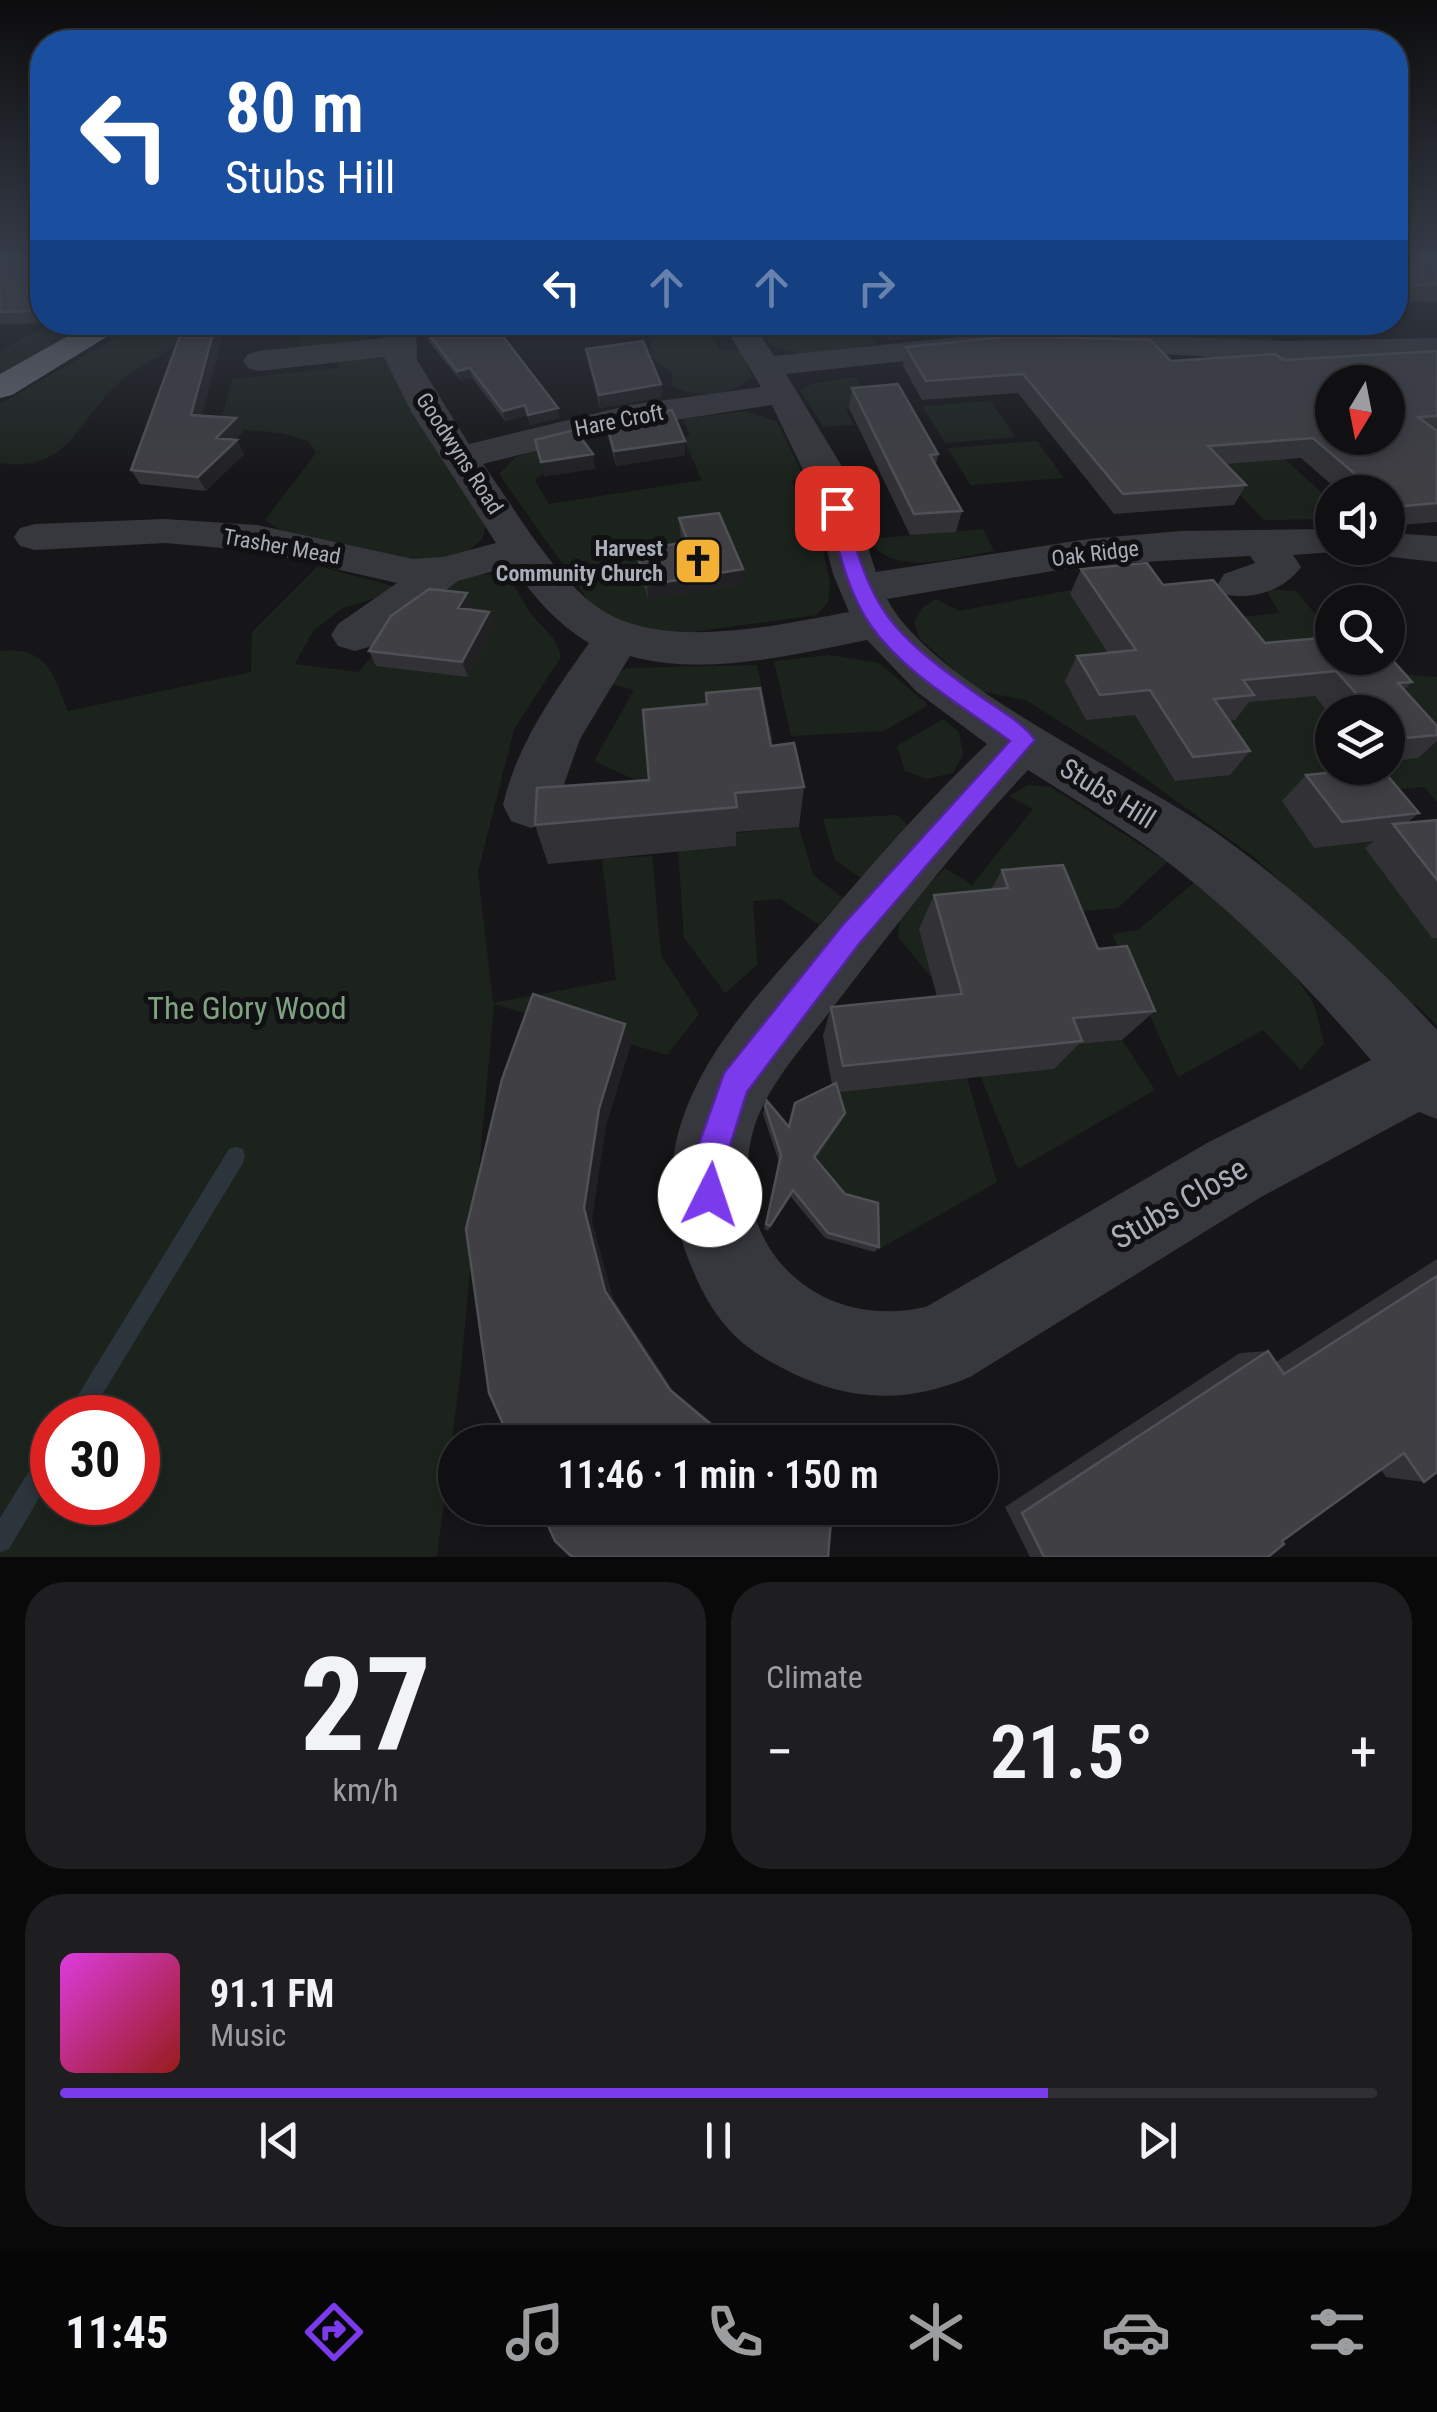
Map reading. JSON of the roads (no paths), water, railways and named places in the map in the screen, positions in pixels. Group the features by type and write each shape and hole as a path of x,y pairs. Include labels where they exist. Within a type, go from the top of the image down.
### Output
{"highway":[{"path":"0,388 93,335"}],"street":[{"path":"259,362 395,335"},
{"name":"Goodwyns Road","path":"400,335 400,359 460,458 524,549 580,617 617,638 654,644 753,643 869,605"},
{"name":"Stubs Hill","path":"745,335 830,486 869,605 908,655 1024,740 1154,821 1273,910 1431,1076"},
{"name":"Hare Croft","path":"460,458 898,351 1013,335"},
{"name":"Hare Croft","path":"1073,335 1284,351 1437,347"},
{"name":"Trasher Mead","path":"36,537 165,531 258,538 413,573 443,571 524,549"},
{"path":"1240,584 1279,568 1262,542"},
{"name":"Oak Ridge","path":"869,605 1088,552 1315,542"},
{"path":"1405,547 1437,549"},
{"path":"355,635 443,571"},
{"path":"532,805 535,778 544,756 617,638"},
{"name":"Stubs Close","path":"1024,740 850,936 735,1084 711,1155 710,1195 721,1240 736,1273 768,1310 812,1337 864,1355 907,1357 940,1347 1234,1170 1431,1076"}],"waterway":[{"path":"89,1395 236,1156"},
{"path":"0,1540 30,1491"}],"place":[{"name":"Harvest Community Church","path":"698,561"}],"park label":[{"name":"The Glory Wood","path":"247,1008"}]}
